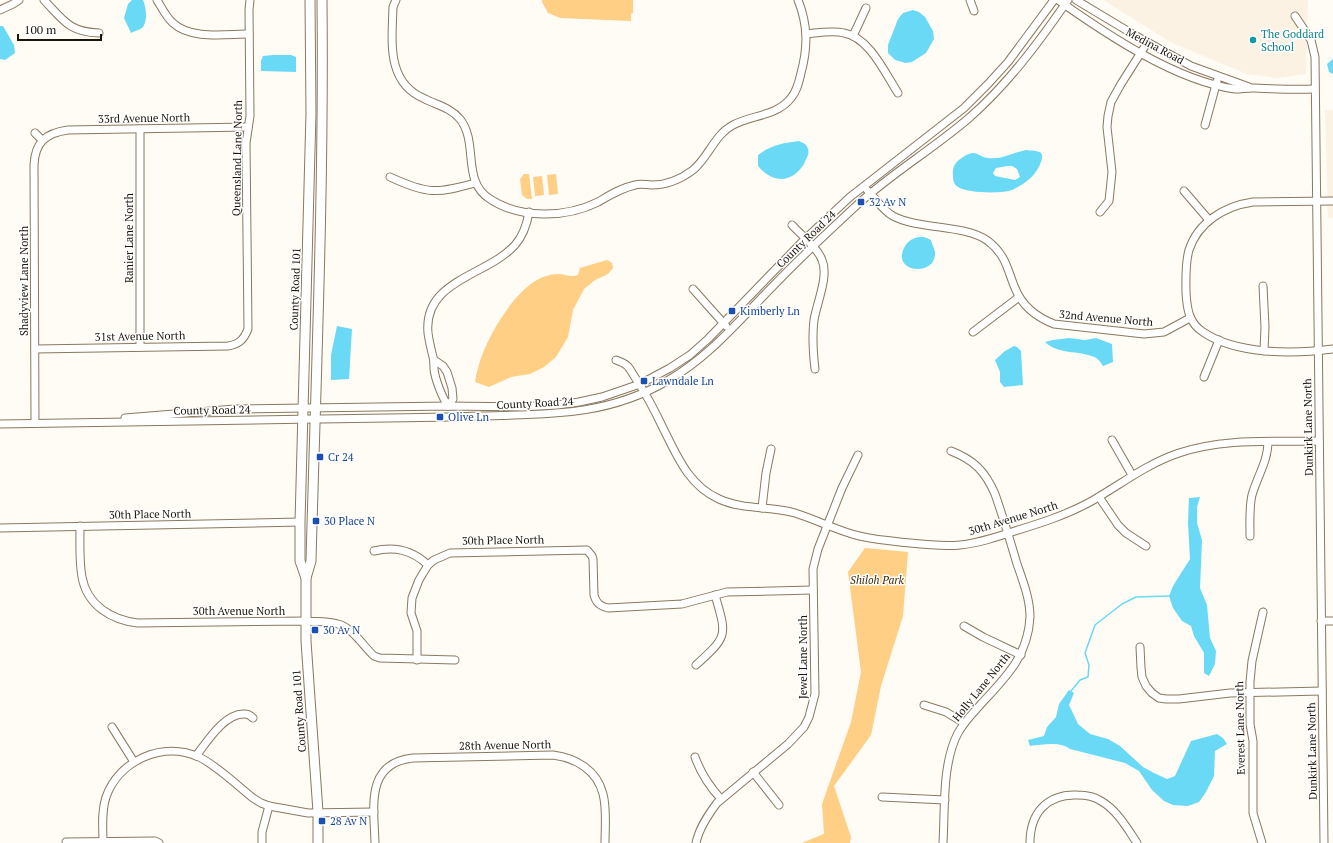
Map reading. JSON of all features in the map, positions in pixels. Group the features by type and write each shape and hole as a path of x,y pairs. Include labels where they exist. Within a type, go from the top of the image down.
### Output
{"main road":[{"name":"County Road 101","path":"306,578 300,561 300,522 311,113 310,0"},
{"name":"County Road 101","path":"318,843 318,812 306,621 306,578 311,561 315,419 322,106 322,0"}],"street":[{"path":"0,10 19,0"},
{"path":"44,0 59,18 68,25 77,30 99,33"},
{"path":"157,0 167,17 174,24 191,34 249,34"},
{"name":"Queensland Lane North","path":"243,339 248,329 246,144 250,116 250,0"},
{"path":"396,0 393,7 393,53 396,72 407,88 415,94 451,111 461,122 468,135 471,167 475,183 488,198 496,203 518,210 551,213 573,210 598,202 620,189 636,184 662,184 684,176 701,161 718,136 725,130 738,123 780,108 792,97 797,86 804,60 806,34 804,20 798,0"},
{"path":"970,0 974,12"},
{"name":"County Road 24","path":"0,424 554,414 600,407 643,388 690,355 708,339 805,239 863,187 964,108 1008,62 1054,0"},
{"name":"Medina Road","path":"1058,0 1067,2 1086,20 1141,53 1187,76 1216,85 1236,89 1314,89"},
{"name":"Medina Road","path":"1076,0 1147,43 1191,66 1239,82 1251,88"},
{"name":"County Road 24","path":"35,423 235,409 448,406 522,407 557,405 602,397 667,381 688,368 714,347 812,246 870,193 955,129 994,96 1021,64 1067,2"},
{"path":"853,36 866,8"},
{"name":"Dunkirk Lane North","path":"1295,16 1311,40 1315,57 1314,89 1317,201 1324,843"},
{"path":"806,34 843,32 865,43 898,93"},
{"path":"1100,212 1109,201 1112,172 1107,127 1108,116 1112,102 1121,84 1147,43"},
{"path":"1205,125 1218,76"},
{"name":"33rd Avenue North","path":"42,140 50,134 68,130 248,127"},
{"name":"Ranier Lane North","path":"140,129 140,347"},
{"path":"35,133 42,140"},
{"name":"Shadyview Lane North","path":"35,423 34,165 35,155 42,140"},
{"path":"390,177 430,191 442,191 475,183"},
{"name":"32nd Avenue North","path":"863,187 885,210 901,220 969,234 986,240 1002,256 1019,297 1034,314 1044,320 1054,324 1156,334 1164,332 1190,318"},
{"path":"1184,191 1209,220"},
{"path":"1333,201 1253,202 1230,207 1209,220 1201,229 1189,250 1187,262 1187,302 1190,318 1203,332 1219,340 1244,349 1264,351 1333,350"},
{"path":"448,406 443,400 434,370 434,360 428,332 429,317 432,307 444,290 507,253 522,235 527,224 529,212"},
{"path":"792,225 819,254 824,268 823,281 814,320 813,336 815,369"},
{"path":"1263,286 1265,327 1264,351"},
{"path":"693,289 731,330"},
{"path":"973,332 1019,297"},
{"name":"31st Avenue North","path":"35,349 228,346 239,343 243,339"},
{"path":"1204,377 1219,340"},
{"path":"434,360 443,366 450,380 453,399 448,406 448,417"},
{"name":"30th Avenue North","path":"616,360 627,364 643,388 687,474 707,493 732,504 796,513 852,534 867,538 940,546 978,542 1070,512 1099,497 1132,475 1160,460 1199,447 1240,442 1319,441"},
{"path":"1112,440 1132,475"},
{"path":"1250,536 1250,510 1252,498 1267,456 1268,442"},
{"path":"762,508 770,449"},
{"name":"Holly Lane North","path":"943,843 948,759 952,745 964,723 1003,680 1021,655 1029,629 1030,615 1028,601 1008,533 990,482 974,463 951,450"},
{"name":"Jewel Lane North","path":"696,843 701,827 708,814 721,799 797,736 804,727 809,716 815,694 813,569 815,559 842,488 858,455"},
{"path":"1099,497 1118,525 1126,533 1146,546"},
{"name":"30th Place North","path":"0,528 300,522"},
{"name":"30th Avenue North","path":"80,526 81,566 85,588 90,597 98,606 116,618 138,623 306,621 338,624 346,627 374,656 380,658 454,660"},
{"path":"374,551 384,548 395,548 415,555 428,565 419,580 411,605 411,613 417,631 417,660"},
{"name":"30th Place North","path":"428,565 442,556 458,552 583,549 590,552 593,559 594,595 598,604 608,608 682,604 715,595"},
{"path":"696,666 716,647 722,636 722,620 715,595 731,592 813,590"},
{"name":"Everest Lane North","path":"1262,843 1252,813 1253,741 1250,724 1250,693 1252,661 1263,612"},
{"path":"1321,621 1333,621"},
{"path":"964,626 1021,655"},
{"path":"1140,646 1142,677 1146,686 1159,698 1179,699 1230,693 1322,691"},
{"path":"924,705 946,712 964,723"},
{"path":"196,756 223,722 238,714 245,714 253,718"},
{"path":"112,727 134,762"},
{"path":"103,842 103,809 110,787 134,762 150,755 167,751 196,756 205,761 261,803 269,806 308,813 374,812"},
{"name":"28th Avenue North","path":"374,843 375,789 382,773 388,766 396,762 413,758 564,756 575,760 593,774 603,794 605,843"},
{"path":"695,757 707,784 721,799"},
{"path":"753,772 780,805"},
{"path":"1030,843 1035,816 1041,808 1047,802 1072,794 1092,796 1100,800 1116,813 1137,843"},
{"path":"882,797 946,800"},
{"path":"262,843 262,832 269,806"},
{"path":"66,842 156,841 159,843"}],"shaded area":[{"path":"1103,0 1308,0 1306,74 1279,78 1247,74 1172,43"},
{"path":"1325,110 1333,110 1333,218 1328,218"}],"green space":[{"path":"542,0 633,0 633,13 631,14 631,21 560,18 548,13"},
{"path":"524,174 529,174 532,199 527,199 522,195 520,179"},
{"path":"556,174 558,194 549,195 547,175"},
{"path":"542,176 544,195 535,196 533,177"},
{"path":"607,260 612,263 613,268 608,274 595,280 584,289 573,310 568,337 556,357 544,367 530,374 511,377 489,387 475,382 479,364 495,328 502,316 528,286 539,279 550,275 578,275 580,268"},
{"name":"Shiloh Park","path":"865,548 908,552 903,616 881,686 871,735 834,786 851,837 850,843 802,843 824,834 822,804 851,722 861,672 848,572"}],"water":[{"path":"132,0 143,0 146,10 146,17 143,27 131,33 124,18 128,4"},
{"path":"913,10 919,12 925,17 933,31 934,39 926,53 912,62 906,63 895,60 888,53 888,45 898,19 903,13"},
{"path":"0,26 3,26 14,45 15,53 5,60 0,59"},
{"path":"291,55 296,57 296,72 261,71 261,61 263,56"},
{"path":"1333,59 1333,74 1329,72 1327,64"},
{"path":"799,141 807,146 808,156 804,164 794,175 782,179 776,178 764,172 758,166 758,155 777,145"},
{"path":"1026,150 1039,152 1042,155 1042,159 1039,167 1033,175 1026,182 1012,190 1000,192 976,192 962,189 955,184 953,179 954,167 960,159 968,154 974,153 984,157 993,158 1003,157","holes":["1012,166 1017,169 1020,177 1015,180 995,176 993,173 996,168"]},
{"path":"918,237 924,237 931,240 935,255 933,262 928,267 914,269 908,267 902,256 906,244"},
{"path":"337,326 352,329 349,379 331,380 331,355"},
{"path":"1069,338 1085,340 1096,338 1112,344 1113,362 1103,366 1095,358 1088,355 1062,351 1045,342"},
{"path":"1014,346 1021,351 1023,385 1004,387 1000,382 1000,372 995,360 1005,351"},
{"path":"1200,497 1197,507 1197,523 1202,540 1200,588 1207,605 1210,638 1216,651 1215,664 1209,676 1204,673 1204,653 1194,636 1191,626 1182,621 1173,608 1169,596 1173,586 1190,559 1188,523 1189,498"},
{"path":"1069,690 1074,693 1069,705 1078,724 1090,734 1108,739 1120,746 1143,767 1167,779 1175,776 1191,741 1217,734 1223,738 1227,744 1215,751 1214,776 1199,802 1188,806 1173,805 1164,801 1152,790 1139,771 1125,763 1056,744 1030,746 1028,740 1044,736 1047,727 1056,717 1059,704"}],"waterway":[{"path":"1071,691 1080,680 1088,677 1089,665 1085,653 1095,625 1122,604 1136,597 1169,596"}],"place":[{"name":"The Goddard School","path":"1253,40"},
{"name":"32 Av N","path":"861,202"},
{"name":"Kimberly Ln","path":"732,311"},
{"name":"Lawndale Ln","path":"644,381"},
{"name":"Olive Ln","path":"440,417"},
{"name":"Cr 24","path":"320,457"},
{"name":"30 Place N","path":"316,521"},
{"name":"30 Av N","path":"315,630"},
{"name":"28 Av N","path":"322,821"}]}
